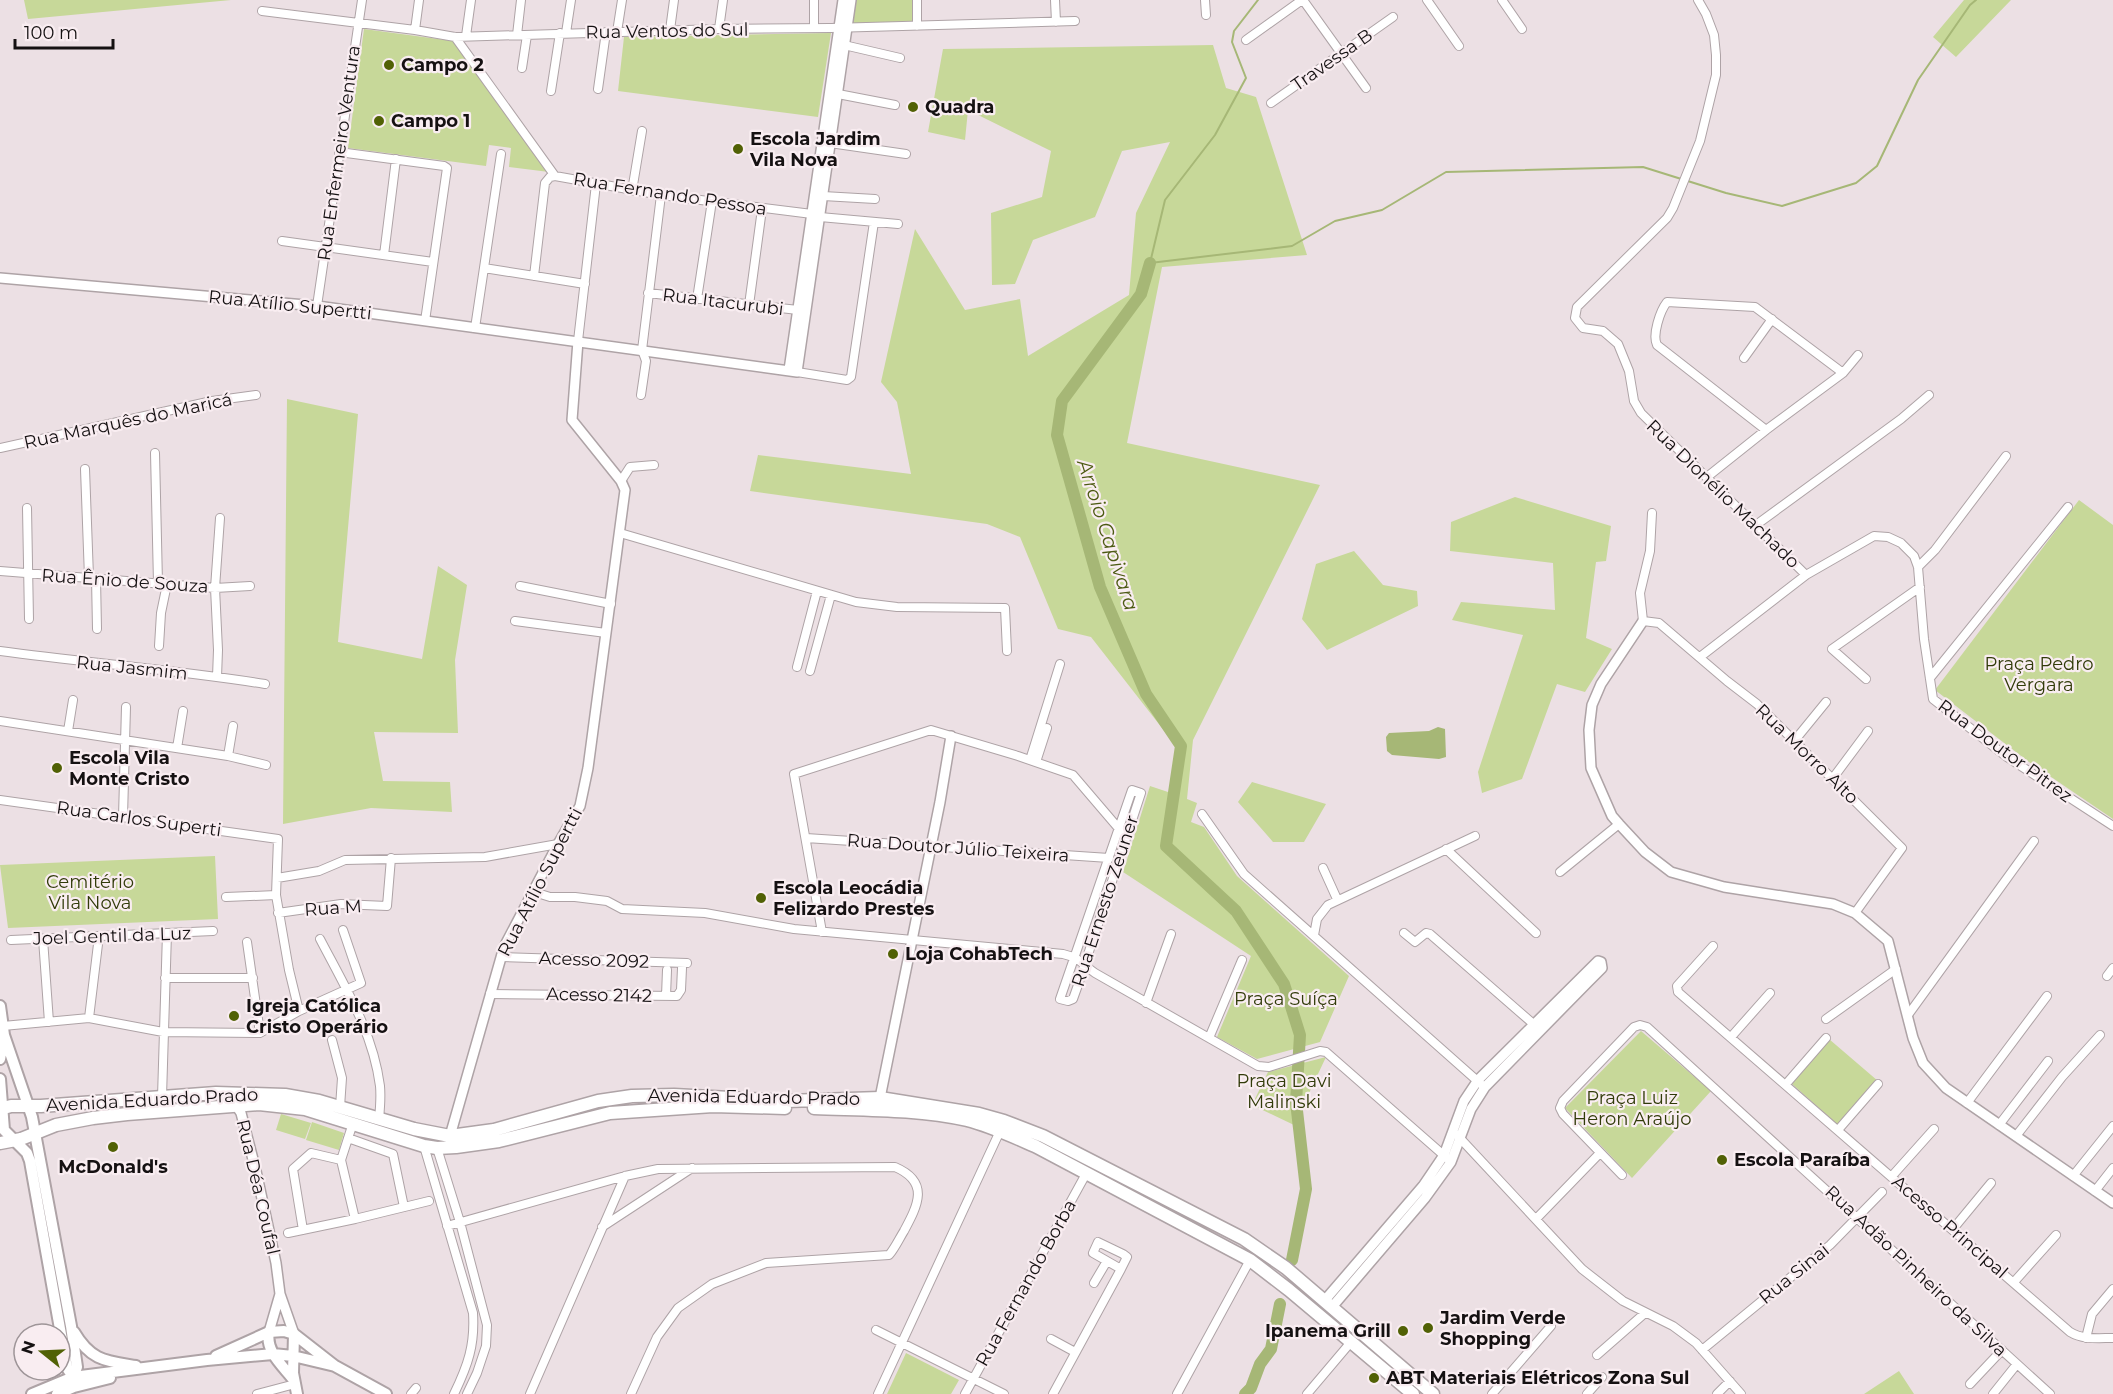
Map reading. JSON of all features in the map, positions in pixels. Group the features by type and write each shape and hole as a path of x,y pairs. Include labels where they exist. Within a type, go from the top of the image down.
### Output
{"main road":[{"path":"0,1006 4,1031 32,1117 70,1322"},
{"path":"0,1059 4,1031"},
{"path":"0,1079 6,1142 20,1145 30,1161 67,1368 73,1377 86,1379 114,1377"},
{"name":"Avenida Eduardo Prado","path":"1,1108 216,1093 285,1095 340,1107 414,1129 450,1136 494,1131 610,1099 632,1096 674,1095 879,1104 979,1114 1044,1136 1244,1239 1286,1268 1329,1303 1433,1394"},
{"path":"674,1095 675,1108"},
{"path":"610,1099 612,1113"},
{"name":"Avenida Eduardo Prado","path":"6,1142 21,1139 56,1125 118,1114 237,1106 282,1105 305,1109 351,1132 430,1147 499,1141 612,1113 714,1106 850,1109 879,1104 900,1111 968,1120 1000,1131 1087,1172 1250,1260 1413,1394"},
{"path":"1329,1303 1324,1312 1329,1324"},
{"path":"72,1328 82,1346 91,1355 105,1361 148,1368"},
{"path":"207,1360 269,1332 284,1331 294,1334 335,1366 386,1394"},
{"name":"Rua Déa Coufal","path":"269,1332 267,1341 273,1354 295,1382"},
{"path":"57,1392 73,1377 77,1367 72,1333"},
{"name":"Rua Déa Coufal","path":"294,1334 295,1382"},
{"path":"57,1392 73,1377 207,1360 273,1354 293,1356 335,1366"},
{"path":"295,1382 304,1363 313,1360"},
{"path":"33,1394 57,1392 148,1368"}],"street":[{"name":"Rua Enfermeiro Ventura","path":"317,306 362,0"},
{"path":"414,30 419,0"},
{"path":"466,36 471,0"},
{"path":"517,35 521,0"},
{"path":"551,91 570,0"},
{"path":"617,32 622,0"},
{"path":"670,30 674,0"},
{"path":"719,29 723,0"},
{"path":"814,0 814,28"},
{"path":"816,215 823,196 824,160 830,144 838,94 835,82 844,45 843,0"},
{"path":"793,371 843,28 851,0"},
{"path":"917,0 917,26"},
{"path":"1055,0 1056,22"},
{"path":"1205,0 1206,15"},
{"path":"1246,40 1303,0 1366,88"},
{"path":"1427,0 1460,46"},
{"path":"1502,0 1522,29"},
{"name":"Rua Dionélio Machado","path":"1698,0 1714,34 1716,55 1716,75 1700,141 1671,213 1583,300 1576,310 1575,318 1583,328 1603,331 1618,344 1629,371 1634,400 1641,413 1806,575"},
{"name":"Rua Ventos do Sul","path":"262,11 455,37 1075,21"},
{"name":"Travessa B","path":"1271,103 1393,17"},
{"path":"598,89 606,32"},
{"path":"522,68 527,34"},
{"name":"Rua Fernando Pessoa","path":"455,37 555,176 632,191 762,209 898,224"},
{"path":"844,45 900,58"},
{"path":"838,94 895,105"},
{"path":"632,191 642,131"},
{"path":"830,144 906,154"},
{"path":"339,152 446,167 425,321"},
{"path":"475,328 501,154"},
{"path":"384,255 396,159"},
{"path":"534,276 545,183 555,176"},
{"path":"596,184 578,341 572,420 621,481"},
{"path":"641,395 646,361 642,350 661,195"},
{"path":"823,196 875,199"},
{"path":"697,299 712,201"},
{"path":"749,304 762,209"},
{"path":"793,371 850,379 874,222"},
{"path":"282,241 434,262"},
{"path":"793,371 798,310 809,267"},
{"path":"484,268 585,284"},
{"name":"Rua Atílio Supertti","path":"0,278 317,306 793,371"},
{"name":"Rua Itacurubi","path":"648,293 798,310"},
{"path":"1766,430 1657,345 1655,336 1665,304 1669,301 1755,307 1843,373"},
{"path":"1744,358 1772,319"},
{"path":"1707,477 1843,373 1858,355"},
{"name":"Rua Marquês do Maricá","path":"0,448 212,400 256,395"},
{"path":"1756,525 1929,395"},
{"path":"155,453 162,583 159,645"},
{"path":"1700,657 1806,575 1874,536 1888,537 1900,543 1914,555 1918,567 1935,550 2007,456"},
{"name":"Rua Atílio Supertti","path":"450,1136 504,947 580,806 588,768 620,533 625,490 621,481 626,471 635,466 654,465"},
{"path":"85,470 97,629"},
{"path":"1930,678 2068,507"},
{"path":"27,508 29,619"},
{"path":"1652,513 1653,535 1640,593 1643,621 1601,684 1592,705 1589,730 1591,768 1612,816 1646,852 1671,872 1724,887 1833,904 1856,913 1888,941 1913,1038 1923,1063 1946,1088 2113,1203"},
{"path":"217,676 215,588 220,518"},
{"path":"620,533 856,602 897,608 1005,608 1007,651"},
{"name":"Rua Doutor Pitrez","path":"1918,567 1924,639 1933,699 2007,757 2113,826"},
{"name":"Rua Ênio de Souza","path":"0,572 215,588 250,586"},
{"path":"520,586 611,604"},
{"path":"1866,679 1832,649 1920,587"},
{"path":"797,668 818,591"},
{"path":"810,671 831,595"},
{"path":"515,621 606,633"},
{"name":"Rua Morro Alto","path":"1643,621 1659,623 1757,704 1902,848 1856,913"},
{"name":"Rua Jasmim","path":"0,651 87,663 217,676 265,684"},
{"path":"1033,761 1060,664"},
{"path":"68,731 73,700"},
{"path":"1795,740 1826,702"},
{"path":"123,817 126,707"},
{"path":"177,748 183,711"},
{"path":"0,721 228,756 266,765"},
{"path":"228,756 233,726"},
{"path":"1033,761 1047,728"},
{"path":"822,932 794,774 931,730 1033,761 1073,776 1126,837"},
{"path":"1833,777 1868,731"},
{"path":"879,1104 951,736"},
{"name":"Rua Ernesto Zeuner","path":"1132,790 1141,793 1126,837 1072,1001 1060,999 1132,790"},
{"name":"Rua Carlos Superti","path":"0,800 278,839 277,878"},
{"path":"1202,814 1244,874 1481,1084"},
{"path":"1560,872 1619,824"},
{"path":"1314,935 1317,919 1337,899 1474,836"},
{"name":"Rua Doutor Júlio Teixeira","path":"806,838 1109,858"},
{"path":"1908,1015 2034,841"},
{"path":"299,1011 278,913 277,878 319,871 345,860 485,857 558,844"},
{"path":"1446,849 1536,933"},
{"name":"Rua M","path":"278,913 341,904 387,906 391,858"},
{"path":"1323,868 1337,899"},
{"path":"534,892 550,897 607,901 622,909 705,914 794,929 1075,957 1095,973 1253,1064 1263,1067 1320,1051 1326,1052 1447,1158"},
{"path":"226,897 276,895"},
{"path":"4,1031 49,1022 89,1018 163,1032 260,1033 299,1011 361,983 343,930"},
{"name":"Joel Gentil da Luz","path":"10,940 213,932"},
{"path":"162,1097 167,933"},
{"path":"1404,933 1415,942 1426,933 1430,934 1538,1028"},
{"path":"1146,1003 1171,934"},
{"path":"89,1018 99,936"},
{"path":"43,939 49,1022"},
{"path":"320,939 373,1047 380,1089 379,1119"},
{"path":"247,942 260,1033"},
{"name":"Acesso Principal","path":"1713,946 1676,989 2070,1332 2086,1338 2113,1338"},
{"name":"Acesso 2092","path":"501,957 685,965"},
{"path":"1209,1038 1242,960"},
{"name":"Acesso 2142","path":"490,994 677,996 680,994 685,965"},
{"path":"2107,976 2113,968"},
{"path":"1826,1019 1896,969"},
{"path":"666,996 667,970"},
{"path":"165,978 253,978"},
{"path":"1731,1037 1770,993"},
{"path":"1447,1158 1452,1130 1464,1101 1570,995"},
{"path":"1967,1103 2048,996"},
{"name":"Rua Adão Pinheiro da Silva","path":"1622,1174 1561,1112 1561,1104 1634,1027 1644,1025 1858,1217 2050,1394"},
{"path":"2016,1136 2062,1077 2100,1035"},
{"path":"1786,1084 1826,1038"},
{"path":"332,1040 342,1078 340,1107"},
{"path":"1999,1125 2048,1061"},
{"path":"1329,1303 1364,1262 1425,1198 1460,1138 1481,1084"},
{"path":"1839,1130 1878,1084"},
{"name":"Rua Déa Coufal","path":"216,1093 229,1099 241,1113 276,1263 280,1294 294,1334"},
{"path":"2073,1176 2113,1126"},
{"path":"1892,1176 1934,1129"},
{"path":"1452,1130 1582,1269 1623,1301 1673,1326 1702,1350 1741,1394"},
{"path":"878,1394 1000,1131"},
{"path":"355,1219 341,1160 351,1132 393,1154 404,1207"},
{"path":"430,1147 460,1222 488,1324 486,1346 467,1394"},
{"path":"430,1147 447,1226 473,1313 474,1335 468,1365 454,1394"},
{"path":"1536,1219 1600,1153"},
{"path":"303,1230 292,1169 311,1154 341,1160"},
{"path":"601,1228 694,1167"},
{"path":"447,1226 625,1176 658,1169 895,1167 912,1178 918,1189 919,1200 891,1253 885,1257 766,1263 712,1284 678,1308 657,1337 631,1394"},
{"path":"2095,1191 2113,1168"},
{"name":"Rua Fernando Borba","path":"965,1394 1087,1172"},
{"path":"530,1394 625,1176"},
{"path":"1953,1230 1991,1184"},
{"name":"Rua Sinai","path":"1702,1350 1830,1245 1882,1192"},
{"path":"288,1233 429,1201"},
{"path":"2014,1282 2056,1234"},
{"path":"1053,1394 1120,1269 1126,1257 1098,1242 1093,1253 1120,1269"},
{"path":"1177,1394 1250,1260"},
{"path":"1094,1283 1107,1262"},
{"path":"2086,1338 2091,1316 2113,1289"},
{"name":"Rua Déa Coufal","path":"269,1332 280,1294"},
{"path":"1597,1354 1645,1312"},
{"path":"1492,1394 1551,1326"},
{"path":"876,1330 1004,1394"},
{"path":"1051,1339 1075,1352"},
{"path":"1307,1394 1351,1342"},
{"path":"1970,1384 2002,1350"},
{"path":"1993,1394 2018,1364"},
{"path":"1587,1394 1602,1377"},
{"path":"256,1394 295,1382"},
{"path":"1717,1394 1730,1382"}],"green space":[{"path":"24,0 231,0 28,19"},
{"path":"856,0 915,0 915,23 852,24"},
{"path":"1964,0 2011,0 1956,57 1933,37"},
{"path":"364,29 453,41 549,172 509,167 511,148 489,145 486,166 348,148"},
{"path":"831,33 818,117 618,91 624,37"},
{"name":"Praça Suíça","path":"1213,45 1226,88 1256,97 1307,255 1162,267 1127,443 1320,485 1193,740 1187,799 1197,803 1191,822 1204,827 1237,876 1349,976 1320,1042 1257,1059 1217,1037 1251,956 1123,872 1150,786 1171,793 1176,746 1091,637 1058,629 1020,537 987,524 750,491 758,455 911,474 897,402 881,382 915,229 965,310 1020,299 1028,356 1129,295 1136,213 1170,142 1122,151 1095,217 1033,240 1015,284 992,285 991,213 1042,197 1051,151 968,110 965,140 928,132 943,49"},
{"path":"287,399 358,414 338,642 422,659 438,566 467,585 455,660 458,733 374,732 383,781 450,782 452,812 371,808 283,824"},
{"path":"1515,497 1611,526 1606,561 1596,562 1586,638 1612,649 1585,692 1557,684 1522,779 1482,793 1478,772 1523,635 1452,620 1461,602 1555,610 1553,563 1450,551 1451,522"},
{"name":"Praça Pedro Vergara","path":"2079,500 2113,525 2113,819 2029,762 1935,690"},
{"path":"1354,551 1383,585 1417,591 1418,606 1327,650 1302,619 1316,564"},
{"path":"1252,782 1326,804 1304,842 1273,842 1238,802"},
{"name":"Cemitério Vila Nova","path":"215,856 218,919 8,928 0,865"},
{"name":"Praça Luiz Heron Araújo","path":"1641,1031 1711,1091 1632,1178 1565,1108"},
{"path":"1829,1039 1878,1081 1839,1126 1791,1083"},
{"name":"Praça Davi Malinski","path":"1326,1057 1294,1125 1252,1105 1268,1072"},
{"path":"281,1114 311,1123 305,1139 276,1130"},
{"path":"312,1122 344,1133 339,1150 306,1140"},
{"path":"906,1353 959,1380 951,1394 887,1394"},
{"path":"1899,1371 1914,1394 1864,1394"}],"shaded area":[{"path":"1438,727 1445,729 1446,757 1439,759 1392,755 1387,751 1386,737 1389,733 1429,731"}],"waterway":[{"path":"1258,0 1234,31 1232,42 1246,78 1215,135 1165,200 1150,263 1292,246 1335,221 1382,210 1446,172 1643,167 1726,193 1782,206 1856,183 1877,166 1918,80 1970,5 1976,0"},
{"name":"Arroio Capivara","path":"1150,263 1141,294 1062,401 1057,435 1100,587 1146,694 1181,746 1166,846 1236,911 1284,984 1300,1035 1296,1102 1306,1189 1292,1260"},
{"name":"Arroio Capivara","path":"1245,1394 1251,1388 1260,1364 1271,1349 1280,1304"}],"place":[{"name":"Campo 2","path":"389,65"},
{"name":"Quadra","path":"913,107"},
{"name":"Campo 1","path":"379,121"},
{"name":"Escola Jardim Vila Nova","path":"738,149"},
{"name":"Escola Vila Monte Cristo","path":"57,768"},
{"name":"Escola Leocádia Felizardo Prestes","path":"761,898"},
{"name":"Loja CohabTech","path":"893,954"},
{"name":"Igreja Católica Cristo Operário","path":"234,1016"},
{"name":"McDonald's","path":"113,1147"},
{"name":"Escola Paraíba","path":"1722,1160"},
{"name":"Jardim Verde Shopping","path":"1428,1328"},
{"name":"Ipanema Grill","path":"1403,1331"},
{"name":"ABT Materiais Elétricos Zona Sul","path":"1374,1378"}]}
